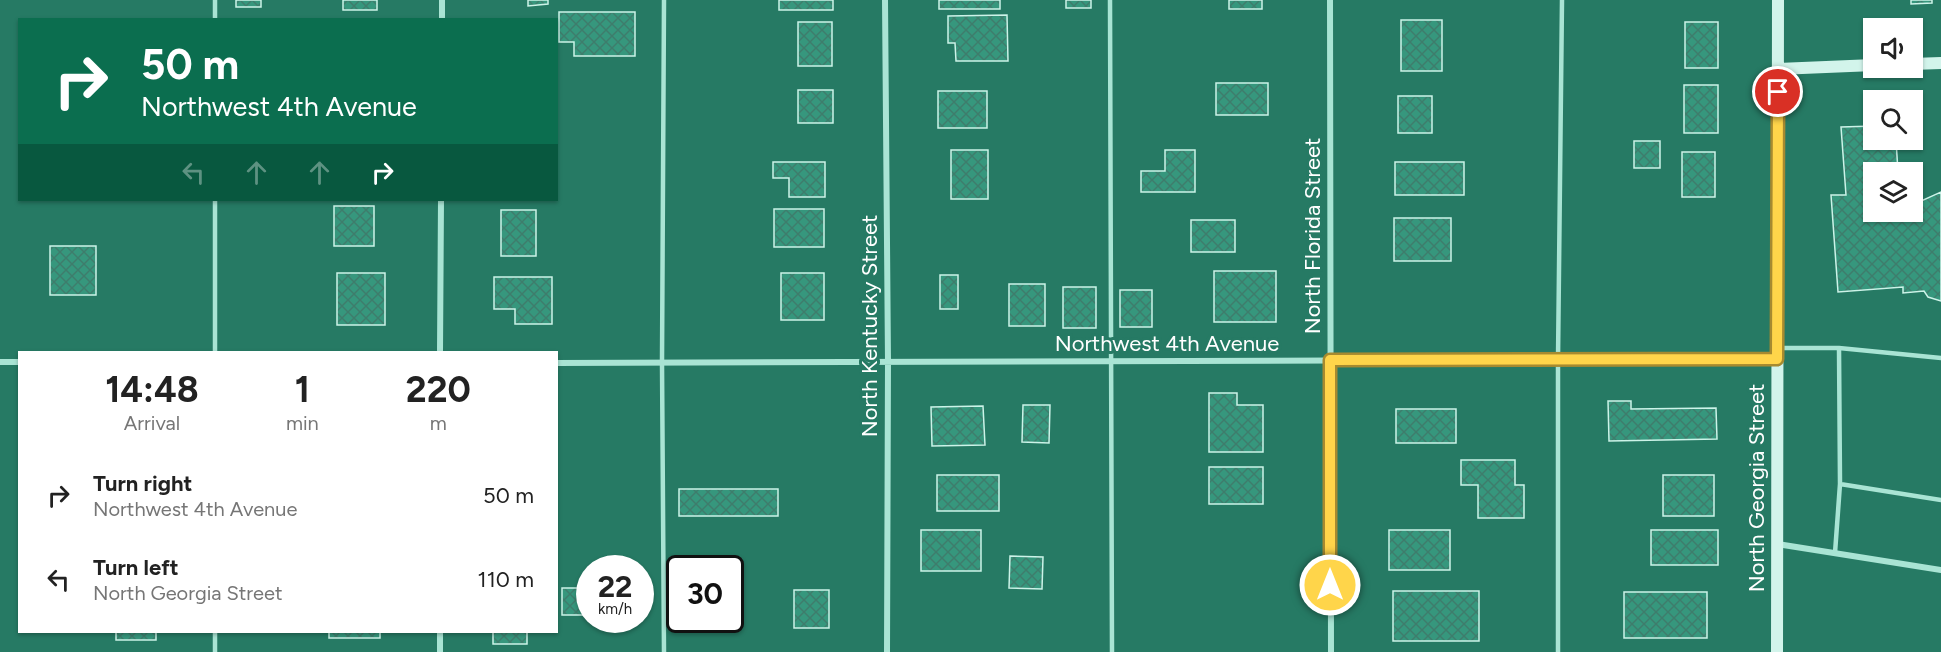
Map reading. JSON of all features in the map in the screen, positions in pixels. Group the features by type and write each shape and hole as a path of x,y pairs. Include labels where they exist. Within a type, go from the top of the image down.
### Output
{"street":[{"path":"442,0 442,18"},
{"name":"North Kentucky Street","path":"885,0 888,362 887,652"},
{"name":"North Florida Street","path":"1330,0 1330,652"},
{"name":"North Georgia Street","path":"1777,652 1778,0"},
{"path":"1923,64 1941,63"},
{"path":"1778,69 1863,65"},
{"path":"440,351 441,201"},
{"name":"Northwest 4th Avenue","path":"558,363 1558,360 1777,354"},
{"path":"0,362 18,362"},
{"path":"1777,544 1941,570"},
{"path":"440,633 440,652"}],"lane":[{"path":"215,0 215,18"},
{"path":"664,0 662,363 664,652"},
{"path":"1110,0 1112,652"},
{"path":"1558,652 1562,0"},
{"path":"215,201 215,351"},
{"path":"1835,553 1840,484 1839,348"},
{"path":"1777,354 1839,348 1941,358"},
{"path":"1840,484 1941,500"},
{"path":"215,633 215,652"}],"building":[{"path":"236,0 261,0 261,7 236,7"},
{"path":"343,0 377,0 377,10 343,10"},
{"path":"528,0 548,0 548,4 528,6"},
{"path":"779,0 833,0 833,10 779,10"},
{"path":"939,0 1000,0 1000,9 939,9"},
{"path":"1066,0 1091,0 1091,8 1066,8"},
{"path":"1229,0 1262,0 1262,9 1229,9"},
{"path":"1911,0 1932,0 1932,3 1911,4"},
{"path":"559,12 635,12 635,56 574,56 574,42 559,42"},
{"path":"1007,15 1008,61 956,61 955,43 948,43 948,16"},
{"path":"1401,20 1442,20 1442,71 1401,71"},
{"path":"798,22 832,22 832,66 798,66"},
{"path":"1685,22 1718,22 1718,68 1685,68"},
{"path":"1216,83 1268,83 1268,115 1216,115"},
{"path":"1684,85 1718,85 1718,133 1684,133"},
{"path":"798,90 833,90 833,123 798,123"},
{"path":"938,91 987,91 987,128 938,128"},
{"path":"1398,96 1432,96 1432,133 1398,133"},
{"path":"1863,126 1863,150 1897,150 1897,162 1863,162 1863,222 1923,222 1923,200 1941,192 1941,301 1928,297 1924,291 1903,293 1903,287 1838,292 1831,195 1846,195 1841,127"},
{"path":"1634,141 1660,141 1660,168 1634,168"},
{"path":"951,150 988,150 988,199 951,199"},
{"path":"1165,150 1195,150 1195,192 1141,192 1141,171 1165,171"},
{"path":"1682,152 1715,152 1715,197 1682,197"},
{"path":"773,162 825,162 825,197 789,197 789,178 773,178"},
{"path":"1395,162 1464,162 1464,195 1395,195"},
{"path":"334,206 374,206 374,246 334,246"},
{"path":"774,209 824,209 824,247 774,247"},
{"path":"501,210 536,210 536,256 501,256"},
{"path":"1394,218 1451,218 1451,261 1394,261"},
{"path":"1191,220 1235,220 1235,252 1191,252"},
{"path":"50,246 96,246 96,295 50,295"},
{"path":"1214,271 1276,271 1276,322 1214,322"},
{"path":"337,273 385,273 385,325 337,325"},
{"path":"781,273 824,273 824,320 781,320"},
{"path":"940,275 958,275 958,309 940,309"},
{"path":"494,277 552,277 552,324 515,324 515,309 494,309"},
{"path":"1009,284 1045,284 1045,326 1009,326"},
{"path":"1063,287 1096,287 1096,328 1063,328"},
{"path":"1120,290 1152,290 1152,327 1120,327"},
{"path":"1209,393 1237,393 1237,405 1263,405 1263,452 1209,452"},
{"path":"1608,401 1631,401 1631,409 1716,408 1717,439 1609,441"},
{"path":"1023,405 1050,405 1049,443 1022,442"},
{"path":"983,406 985,445 932,446 931,407"},
{"path":"1396,409 1456,409 1456,443 1396,443"},
{"path":"1461,460 1515,460 1515,485 1524,485 1524,518 1478,518 1478,485 1461,485"},
{"path":"1209,467 1263,467 1263,504 1209,504"},
{"path":"937,475 999,475 999,511 937,511"},
{"path":"1663,475 1714,475 1714,516 1663,516"},
{"path":"679,489 778,489 778,516 679,516"},
{"path":"921,530 981,530 981,571 921,571"},
{"path":"1389,530 1450,530 1450,570 1389,570"},
{"path":"1651,530 1718,530 1718,565 1651,565"},
{"path":"1010,556 1043,557 1042,589 1009,588"},
{"path":"562,588 576,588 576,615 562,615"},
{"path":"794,590 829,590 829,628 794,628"},
{"path":"1393,591 1479,591 1479,641 1393,641"},
{"path":"1624,592 1707,592 1707,638 1624,638"},
{"path":"116,633 156,633 156,640 116,640"},
{"path":"329,633 380,633 380,638 329,638"},
{"path":"493,633 527,633 527,644 493,644"}],"route":[{"path":"1330,585 1330,360 1777,359 1778,92"}]}
